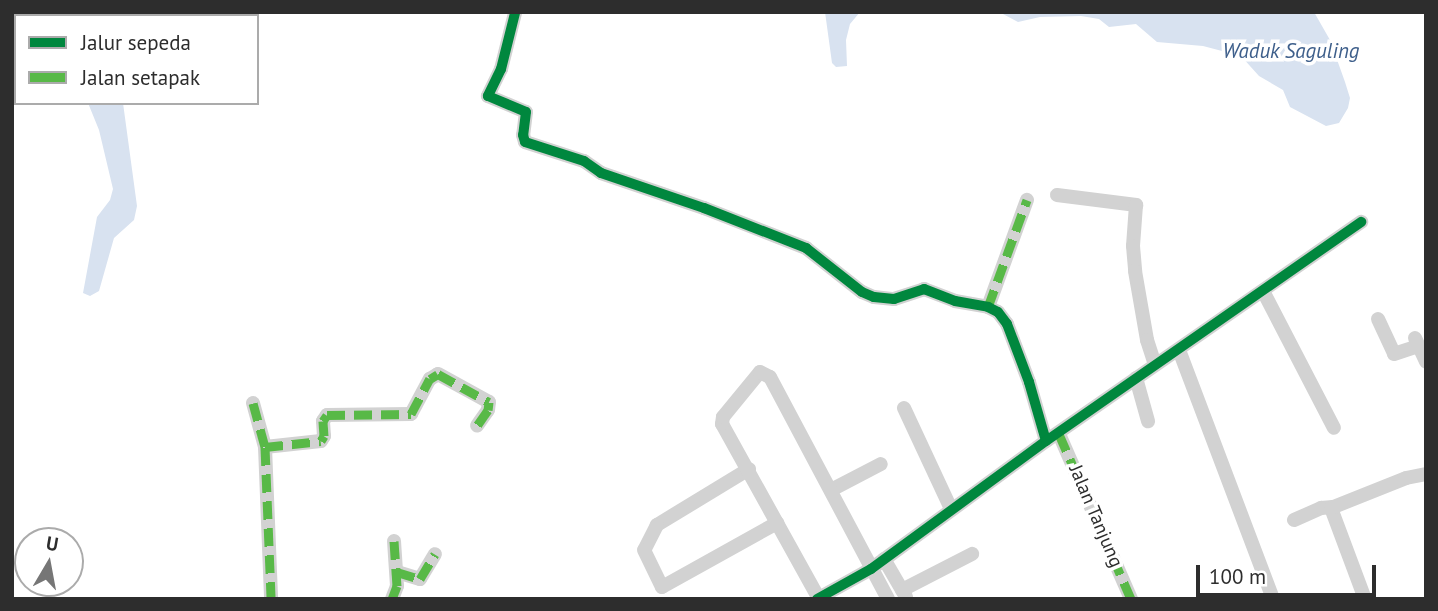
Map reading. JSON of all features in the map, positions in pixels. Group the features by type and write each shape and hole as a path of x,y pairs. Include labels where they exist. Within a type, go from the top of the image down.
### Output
{"street":[{"path":"515,13 501,69 488,96 526,112 522,139 525,142 584,161 601,173 704,208 806,248 862,292 874,297 894,299 924,289 955,301 988,307 1027,200"},
{"path":"1057,195 1136,205 1133,246 1135,271 1147,340 1156,365"},
{"path":"888,599 871,569 770,377 764,372 757,374 722,421 818,598 871,569 951,509 1361,222"},
{"path":"1263,291 1334,428"},
{"name":"Jalan Tanjung","path":"988,307 998,312 1007,324 1052,438 1131,599"},
{"path":"1378,320 1394,354 1417,342 1426,362"},
{"path":"1179,350 1273,599"},
{"path":"265,447 321,441 324,436 323,421 327,415 411,414 430,379 438,374 489,402 488,410 477,426"},
{"path":"1136,379 1148,421"},
{"path":"253,403 265,447 271,599"},
{"path":"904,408 951,509"},
{"path":"831,490 881,464"},
{"path":"748,469 657,524 644,550 664,593 777,523"},
{"path":"1294,520 1405,478 1426,474"},
{"path":"1333,507 1332,515 1365,599"},
{"path":"393,599 397,572 394,541"},
{"path":"397,572 421,579 435,554"},
{"path":"884,559 904,595 972,554"}],"water":[{"path":"825,12 860,12 850,24 846,40 847,66 836,67 832,63"},
{"name":"Waduk Saguling","path":"980,12 1314,12 1330,40 1345,82 1350,98 1348,108 1339,123 1326,126 1290,107 1283,90 1259,76 1241,56 1203,46 1157,42 1136,24 1109,27 1099,19 1081,16 1040,17 1018,22 1003,14"},
{"path":"89,105 123,105 137,206 134,220 114,238 99,291 90,296 83,293 97,217 110,200 113,189 99,130"}],"marked path":[{"path":"988,307 1027,200"},
{"path":"265,447 321,441 324,436 323,421 327,415 411,414 430,379 438,374 489,402 488,410 477,426"},
{"path":"253,403 265,447 271,599"},
{"path":"1059,434 1131,599"},
{"path":"392,599 397,586 394,541"},
{"path":"397,572 420,579 435,554"}],"cycle path":[{"path":"515,13 501,69 488,96 526,112 523,135 525,142 584,161 601,173 704,208 806,248 862,292 874,297 894,299 924,289 955,301 988,307 998,312 1007,324 1029,382 1046,441"},
{"path":"817,599 871,569 1046,441 1361,222"}]}
